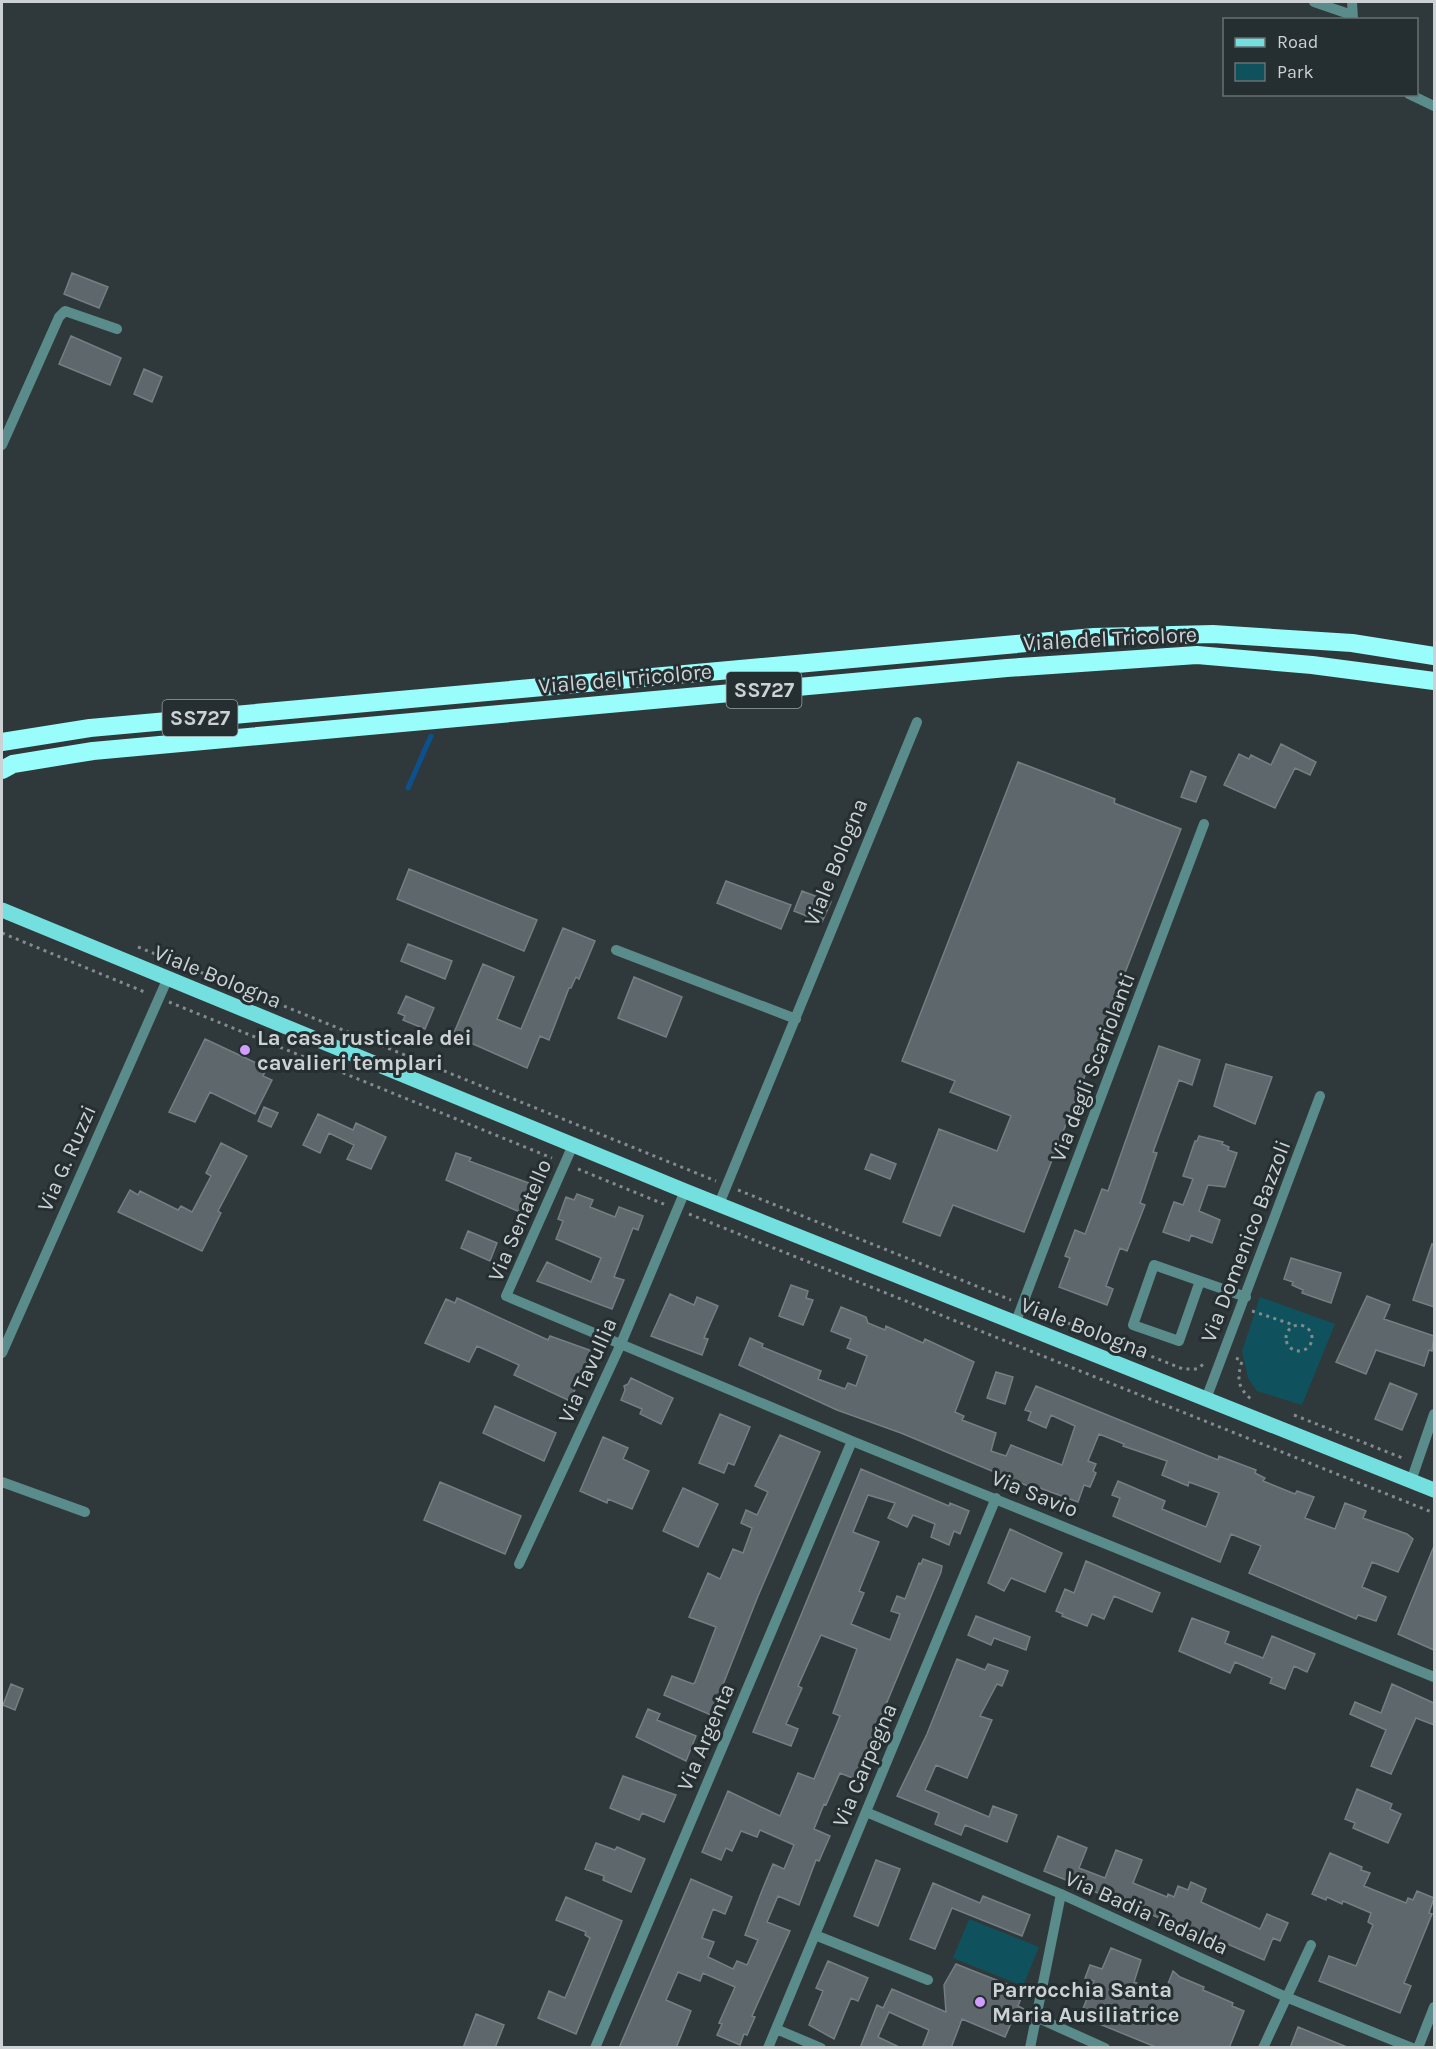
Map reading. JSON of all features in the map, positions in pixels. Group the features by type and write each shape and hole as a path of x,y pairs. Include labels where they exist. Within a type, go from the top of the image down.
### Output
{"highway":[{"name":"Viale del Tricolore","path":"2,742 90,728 1094,637 1213,634 1352,643 1434,656"},
{"name":"Viale del Tricolore","path":"2,770 13,764 93,751 1007,668 1197,655 1312,665 1434,681"}],"main road":[{"name":"Viale Bologna","path":"2,910 167,980 718,1204 1434,1490"}],"street":[{"path":"1314,2 1352,17 1352,2"},
{"path":"1413,96 1434,106"},
{"path":"2,445 59,317 65,311 117,329"},
{"name":"Viale Bologna","path":"718,1204 796,1020 916,722"},
{"name":"Via degli Scariolanti","path":"1015,1324 1204,824"},
{"path":"616,950 796,1020"},
{"name":"Via G. Ruzzi","path":"2,1353 167,980"},
{"name":"Via Domenico Bazzoli","path":"1206,1399 1320,1096"},
{"name":"Via Senatello","path":"573,1145 506,1296 620,1346"},
{"name":"Via Tavullia","path":"519,1564 620,1346 686,1191"},
{"path":"1200,1281 1179,1341 1133,1325 1154,1265 1200,1281 1244,1302"},
{"name":"Via Savio","path":"620,1346 1434,1677"},
{"path":"1411,1481 1434,1414"},
{"name":"Via Argenta","path":"595,2048 852,1441"},
{"path":"2,1482 85,1512"},
{"name":"Via Carpegna","path":"768,2048 996,1498"},
{"name":"Via Badia Tedalda","path":"866,1812 1061,1894 1286,1996 1412,2048"},
{"path":"1030,2048 1038,2018 1061,1894"},
{"path":"815,1935 928,1980"},
{"path":"1263,2048 1311,1946"},
{"path":"1418,2048 1434,2007"},
{"path":"1038,2018 1105,2048"},
{"path":"776,2029 821,2048"}],"path":[{"path":"2,933 565,1164 1434,1513"},
{"path":"1244,1302 1296,1326 1308,1329 1312,1337 1310,1346 1302,1351 1291,1348 1287,1342 1287,1334 1296,1326"}],"green space":[{"path":"1260,1297 1335,1324 1302,1405 1257,1391 1248,1378 1242,1351"},
{"path":"969,1919 1039,1947 1023,1986 953,1958"}],"building":[{"path":"72,273 108,287 99,308 64,294"},
{"path":"71,336 121,358 110,385 59,364"},
{"path":"144,369 162,377 152,402 134,394"},
{"path":"1281,744 1316,762 1310,775 1295,768 1275,808 1224,785 1239,754 1249,759 1251,755 1271,765"},
{"path":"1018,762 1115,799 1114,803 1181,829 1024,1232 953,1205 940,1236 903,1222 939,1129 997,1151 1011,1116 950,1092 955,1081 902,1061"},
{"path":"1191,771 1206,777 1196,802 1181,797"},
{"path":"409,869 537,920 524,951 397,899"},
{"path":"726,881 791,905 781,929 717,903"},
{"path":"802,891 831,902 822,922 794,911"},
{"path":"563,928 595,941 579,979 576,977 569,988 549,1040 540,1036 527,1068 453,1035 483,964 514,977 497,1019 521,1029"},
{"path":"408,944 452,961 445,979 401,961"},
{"path":"634,977 682,997 666,1037 618,1018"},
{"path":"406,996 434,1008 425,1029 403,1020 405,1016 398,1013"},
{"path":"205,1039 267,1068 263,1076 272,1080 255,1114 210,1092 195,1122 169,1112"},
{"path":"1159,1046 1200,1060 1192,1085 1179,1080 1153,1152 1157,1153 1140,1203 1145,1205 1127,1251 1120,1248 1106,1286 1113,1289 1107,1305 1059,1287 1070,1258 1065,1256 1075,1230 1085,1234 1102,1189 1108,1191"},
{"path":"1226,1064 1272,1077 1255,1124 1214,1106"},
{"path":"264,1107 278,1113 271,1127 258,1121"},
{"path":"318,1114 353,1130 356,1123 386,1137 371,1169 347,1159 354,1145 329,1133 320,1153 303,1145"},
{"path":"1199,1136 1223,1142 1222,1144 1229,1147 1228,1150 1237,1153 1225,1187 1208,1185 1199,1211 1220,1220 1212,1243 1191,1235 1189,1241 1163,1232 1174,1202 1183,1205 1193,1179 1183,1176 1195,1141"},
{"path":"221,1143 247,1156 218,1211 221,1213 202,1251 118,1212 130,1190 138,1195 140,1191 178,1210 181,1206 192,1212 211,1176 206,1173"},
{"path":"456,1153 471,1158 469,1161 534,1185 522,1213 446,1180"},
{"path":"871,1154 896,1164 890,1179 865,1169"},
{"path":"577,1194 593,1200 590,1207 615,1217 619,1207 643,1216 638,1230 633,1228 614,1277 624,1280 612,1309 537,1281 547,1262 591,1282 601,1258 556,1239 563,1221 558,1219 566,1197 574,1200"},
{"path":"468,1231 497,1243 490,1261 461,1248"},
{"path":"1432,1244 1434,1245 1434,1307 1413,1300"},
{"path":"1291,1258 1341,1273 1331,1303 1302,1293 1303,1290 1292,1285 1293,1282 1284,1279"},
{"path":"791,1285 808,1291 806,1298 813,1300 803,1325 779,1316"},
{"path":"670,1294 694,1305 697,1297 718,1306 704,1338 708,1339 702,1355 651,1336"},
{"path":"1367,1296 1390,1305 1384,1319 1434,1336 1432,1351 1429,1350 1424,1366 1376,1350 1366,1374 1336,1362"},
{"path":"457,1298 548,1340 550,1336 592,1351 570,1401 514,1375 519,1365 477,1346 469,1362 425,1343 446,1299 455,1303"},
{"path":"841,1307 866,1317 868,1323 885,1330 886,1326 923,1343 925,1339 974,1362 955,1412 964,1416 962,1420 996,1433 991,1451 1006,1456 1011,1445 1062,1465 1075,1426 1051,1415 1046,1428 1028,1420 1031,1412 1025,1410 1036,1386 1218,1460 1219,1456 1256,1470 1255,1473 1265,1478 1263,1481 1295,1494 1297,1491 1314,1497 1305,1518 1335,1529 1345,1503 1366,1511 1363,1518 1407,1534 1413,1539 1398,1572 1372,1562 1362,1587 1386,1597 1376,1621 1358,1615 1356,1619 1249,1573 1261,1546 1231,1534 1220,1562 1113,1516 1120,1498 1112,1495 1118,1481 1165,1501 1162,1509 1206,1527 1219,1493 1189,1482 1188,1486 1162,1475 1167,1461 1123,1446 1124,1444 1099,1434 1088,1461 1096,1464 1093,1471 1096,1473 1090,1487 1084,1485 1078,1502 1029,1484 1028,1486 901,1433 837,1410 739,1365 750,1338 763,1344 762,1347 821,1371 818,1379 845,1389 848,1383 856,1386 867,1356 847,1348 851,1339 831,1331"},
{"path":"996,1372 1013,1377 1005,1404 987,1398"},
{"path":"631,1378 673,1398 661,1424 640,1414 642,1409 621,1400 625,1390 624,1386"},
{"path":"1390,1383 1417,1394 1402,1430 1375,1419"},
{"path":"495,1406 556,1433 544,1461 483,1433"},
{"path":"720,1414 750,1427 734,1465 728,1463 724,1473 699,1463"},
{"path":"780,1435 820,1452 758,1596 711,1715 664,1695 672,1676 693,1684 695,1682 716,1627 689,1617 708,1573 720,1579 733,1549 743,1553 752,1528 741,1523 746,1510 757,1515 768,1492 755,1486"},
{"path":"603,1437 628,1448 623,1459 649,1471 632,1509 608,1499 607,1503 580,1491"},
{"path":"861,1469 949,1506 950,1503 969,1511 960,1534 954,1531 949,1545 931,1537 935,1524 913,1515 907,1527 888,1518 895,1503 868,1495 853,1532 879,1542 859,1591 864,1593 851,1624 890,1640 900,1614 891,1611 897,1596 905,1599 919,1563 921,1564 923,1559 942,1566 941,1572 855,1779 840,1773 826,1805 824,1804 814,1829 830,1836 819,1861 816,1860 799,1905 778,1896 767,1922 790,1931 752,2016 755,2017 747,2035 744,2034 740,2045 717,2035 722,2024 719,2023 735,1987 703,1973 700,1981 678,1972 666,2000 691,2011 676,2048 619,2048 691,1879 732,1897 725,1914 713,1909 702,1938 714,1942 708,1957 733,1969 737,1961 747,1965 758,1940 745,1935 773,1864 784,1869 794,1845 760,1830 757,1837 741,1831 732,1851 726,1848 721,1860 702,1852 728,1791 780,1816 798,1773 814,1779 840,1716 833,1713 857,1649 821,1635 798,1686 802,1688 786,1724 798,1729 791,1746 753,1732"},
{"path":"440,1482 521,1516 505,1554 424,1520"},
{"path":"683,1488 718,1504 698,1547 663,1531"},
{"path":"1010,1529 1062,1553 1045,1592 1011,1578 1004,1591 988,1583"},
{"path":"1434,1546 1434,1650 1398,1634"},
{"path":"1086,1561 1160,1593 1152,1612 1114,1596 1104,1619 1092,1614 1087,1626 1062,1616 1063,1614 1056,1611 1065,1589 1074,1593"},
{"path":"976,1616 1030,1637 1026,1650 994,1638 991,1645 968,1635"},
{"path":"1192,1618 1229,1632 1225,1643 1263,1658 1272,1636 1315,1654 1307,1672 1294,1666 1285,1689 1270,1683 1272,1678 1235,1662 1230,1673 1179,1651"},
{"path":"957,1659 985,1670 988,1664 1008,1671 1002,1686 997,1684 980,1716 992,1720 967,1778 936,1765 925,1790 989,1817 993,1806 1017,1815 1007,1842 965,1825 961,1835 935,1824 939,1813 897,1796 927,1734"},
{"path":"11,1684 23,1689 15,1710 3,1705"},
{"path":"1392,1684 1434,1703 1434,1725 1416,1718 1391,1774 1371,1766 1386,1730 1350,1714 1355,1702 1381,1713"},
{"path":"648,1709 660,1714 657,1720 696,1736 686,1761 636,1737"},
{"path":"623,1776 676,1795 664,1822 642,1813 639,1820 610,1808"},
{"path":"1357,1789 1392,1804 1390,1809 1401,1814 1388,1843 1353,1828 1355,1823 1345,1819"},
{"path":"1058,1836 1087,1848 1079,1868 1105,1878 1116,1850 1142,1860 1133,1883 1167,1897 1168,1894 1174,1897 1178,1886 1188,1890 1191,1882 1206,1889 1201,1902 1260,1929 1267,1914 1288,1923 1280,1941 1273,1938 1264,1960 1175,1921 1174,1924 1044,1871"},
{"path":"596,1843 615,1850 617,1847 645,1859 631,1892 603,1880 604,1876 585,1869"},
{"path":"1330,1853 1370,1873 1364,1886 1406,1903 1408,1898 1413,1900 1417,1891 1434,1898 1429,1913 1432,1914 1404,1983 1411,1986 1400,2013 1319,1981 1329,1956 1356,1966 1373,1925 1368,1922 1371,1913 1343,1901 1342,1904 1327,1897 1326,1900 1312,1894"},
{"path":"876,1860 900,1869 878,1926 854,1916"},
{"path":"933,1883 980,1903 983,1896 1030,1915 1022,1936 952,1908 935,1949 910,1939"},
{"path":"566,1897 622,1921 576,2034 538,2018 549,1991 565,1998 590,1938 585,1935 586,1932 556,1920"},
{"path":"1111,1948 1141,1960 1134,1982 1164,1994 1173,1971 1180,1977 1204,1987 1203,1990 1233,2003 1232,2006 1244,2011 1229,2048 1158,2048 1080,2016 1094,1981 1085,1978 1090,1965 1102,1969"},
{"path":"828,1961 868,1978 858,2001 851,1998 834,2039 809,2025 823,1991 816,1988"},
{"path":"956,1964 1024,1991 1018,2006 1024,2009 1018,2023 1012,2021 1005,2037 962,2019 951,2048 922,2048 929,2030 889,2012 878,2037 901,2048 860,2048 877,2005 883,2008 892,1989 946,2012 944,1985"},
{"path":"476,2014 504,2025 495,2048 463,2048"},
{"path":"1298,2027 1347,2047 1290,2048"}],"waterway":[{"path":"408,788 431,736"}],"place":[{"name":"La casa rusticale dei cavalieri templari","path":"245,1050"},
{"name":"Parrocchia Santa Maria Ausiliatrice","path":"980,2002"}]}
